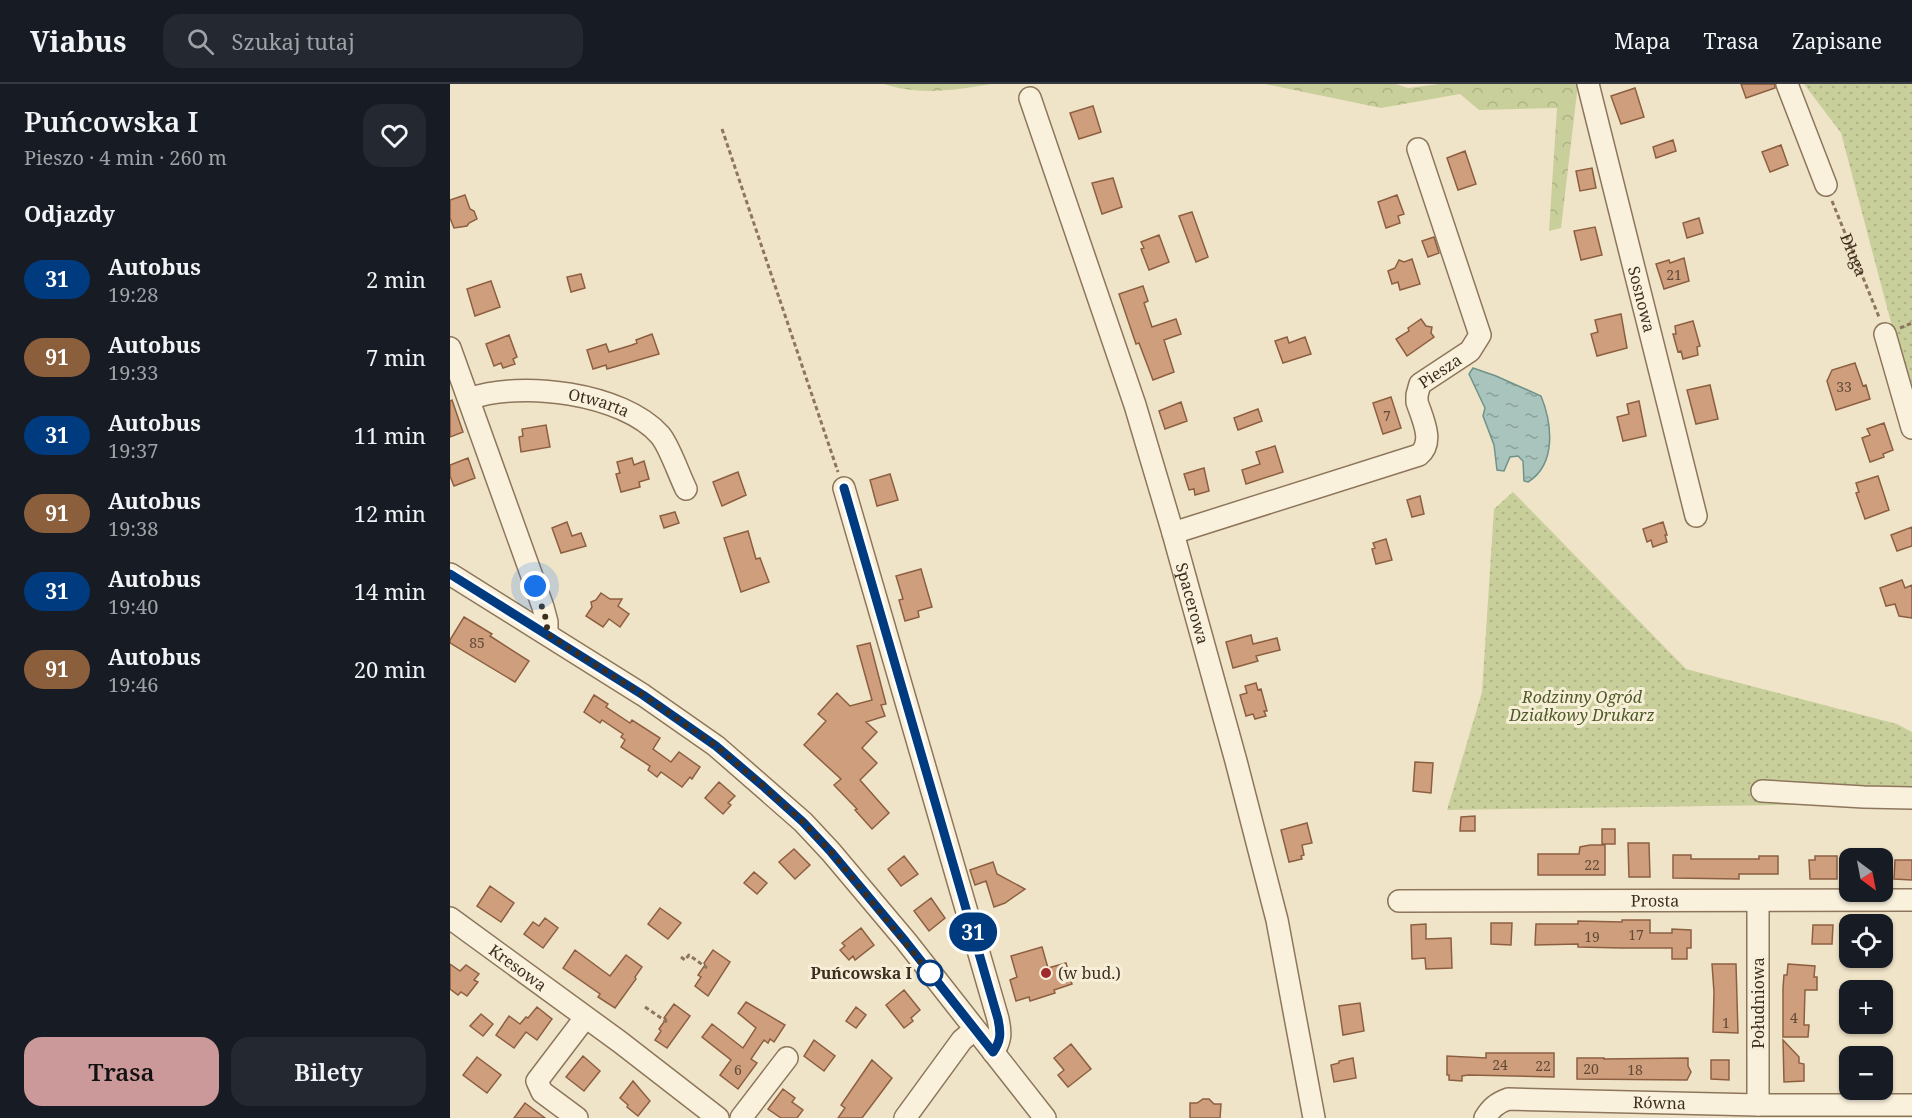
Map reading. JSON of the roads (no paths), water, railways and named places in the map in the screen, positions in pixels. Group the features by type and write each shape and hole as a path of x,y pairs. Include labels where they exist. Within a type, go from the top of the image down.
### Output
{"street":[{"name":"Sosnowa","path":"1588,84 1696,516"},
{"path":"1787,84 1826,185"},
{"name":"Spacerowa","path":"1030,98 1135,405 1173,533 1277,920 1314,1118"},
{"name":"Piesza","path":"1173,533 1424,451 1427,439 1417,402 1420,384 1470,351 1480,335 1418,148"},
{"path":"1885,334 1912,428"},
{"path":"450,348 543,607 547,634"},
{"name":"Otwarta","path":"469,399 512,390 542,390 590,399 638,416 661,436 686,489"},
{"path":"844,488 998,1019 1001,1032 1000,1043 993,1052"},
{"path":"450,574 643,695 716,746 803,822 899,933 1045,1118"},
{"path":"1762,791 1864,798 1912,798"},
{"name":"Prosta","path":"1399,901 1912,900"},
{"name":"Południowa","path":"1758,902 1758,1105"},
{"name":"Kresowa","path":"450,918 620,1042 718,1118"},
{"path":"577,1118 542,1092 537,1081 585,1018"},
{"path":"905,1118 962,1040 974,1030"},
{"path":"741,1118 787,1058"},
{"name":"Równa","path":"1485,1118 1499,1102 1508,1099 1758,1105 1912,1105"}],"water":[{"path":"1473,368 1541,396 1548,418 1550,442 1544,465 1528,482 1524,481 1523,461 1518,456 1510,457 1504,471 1497,470 1494,445 1483,416 1485,408 1469,374"}],"place":[{"name":"Puńcowska I","path":"930,973"},
{"name":"(w bud.)","path":"1046,973"}],"park label":[{"name":"Rodzinny Ogród Działkowy Drukarz","path":"1582,706"}]}
